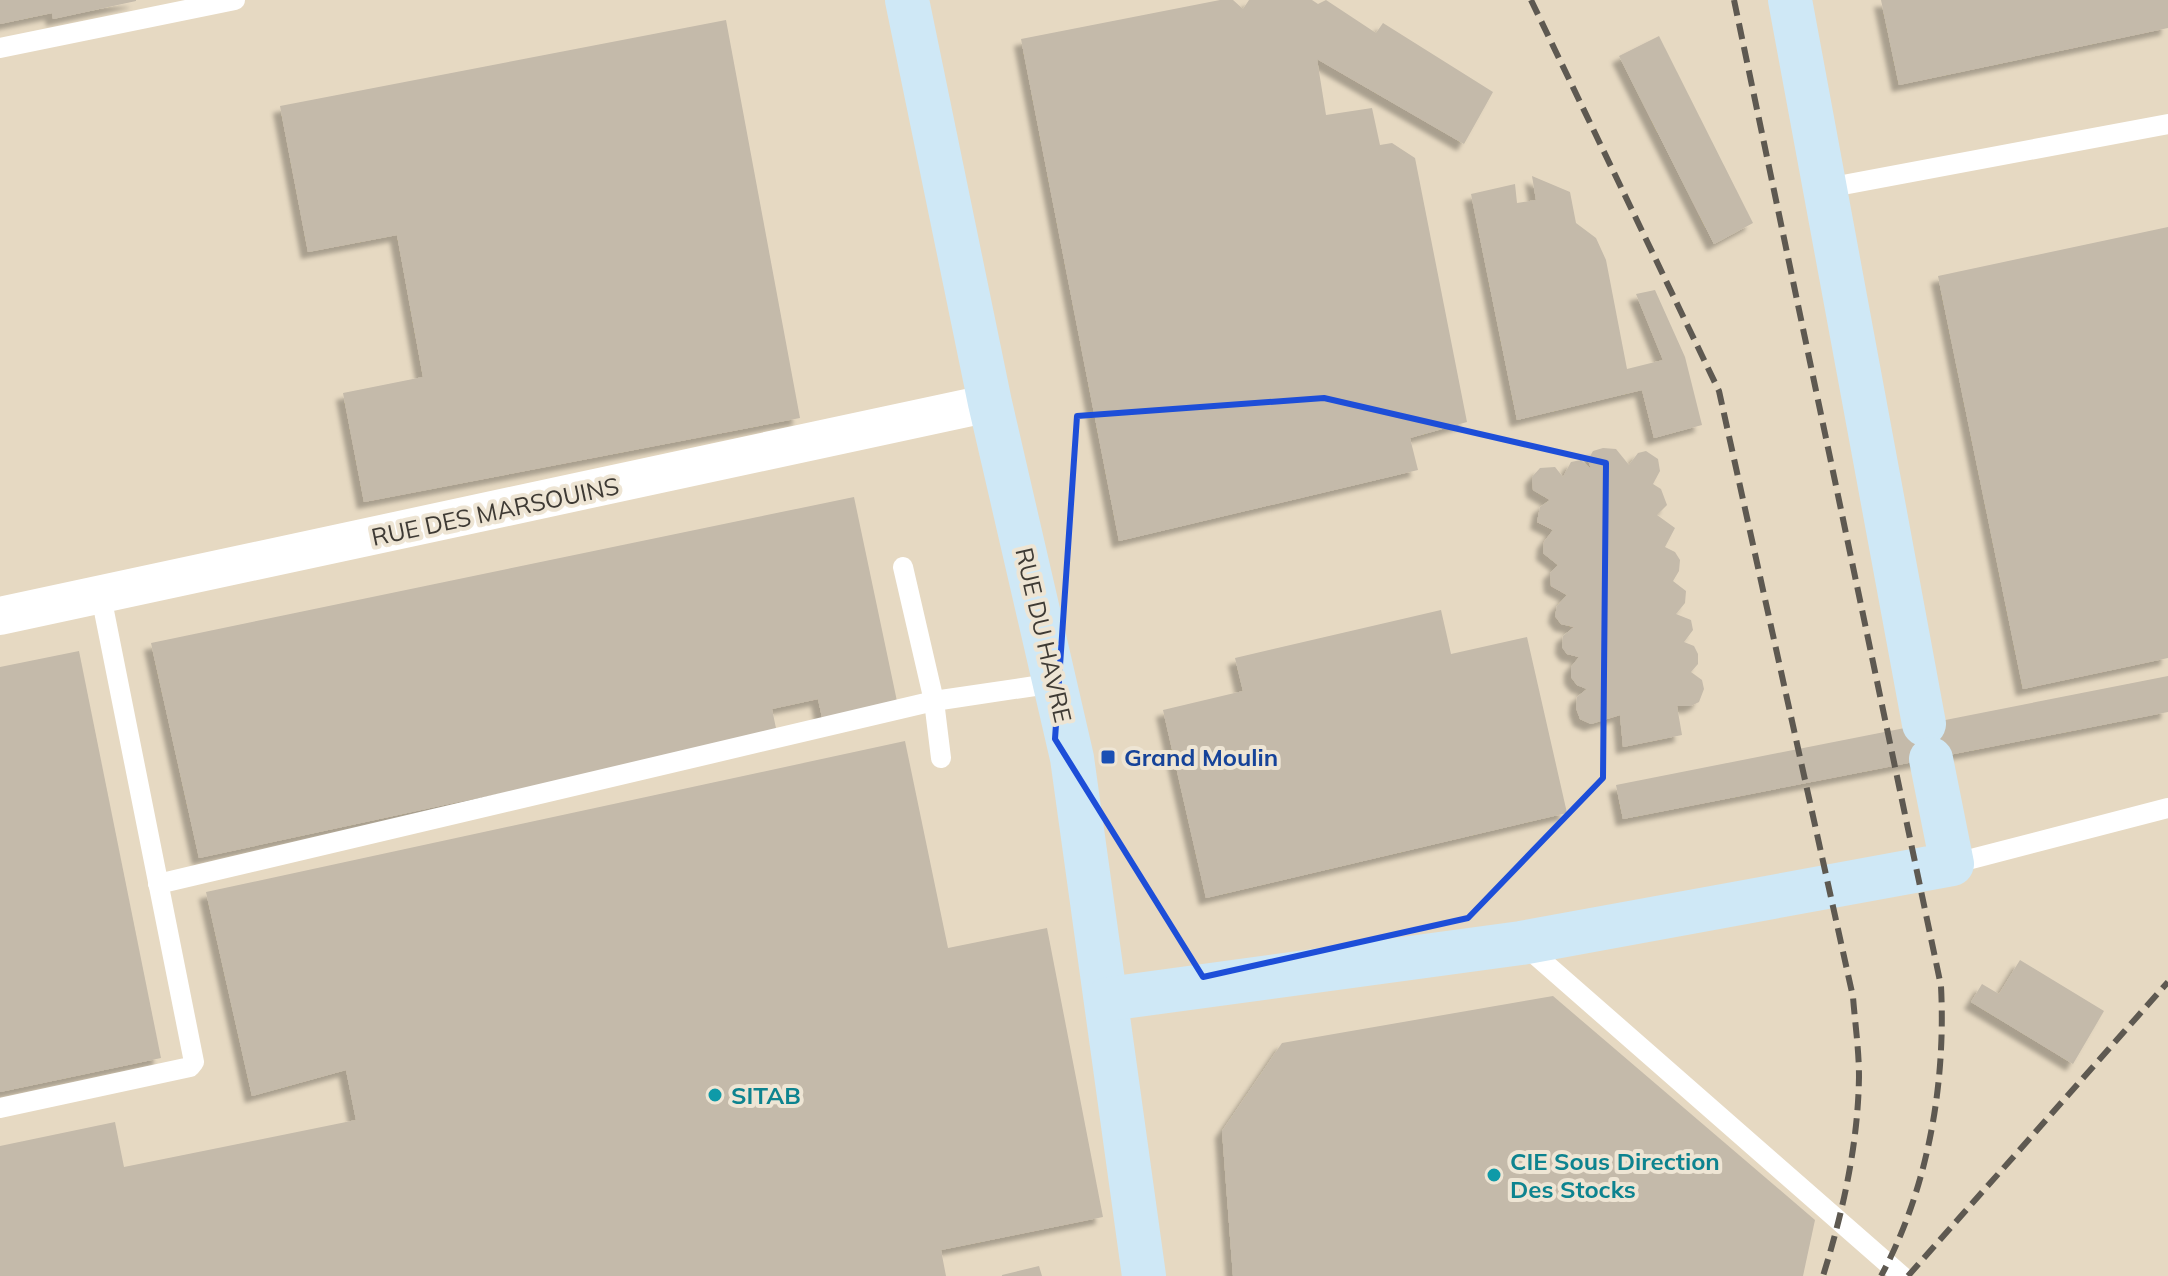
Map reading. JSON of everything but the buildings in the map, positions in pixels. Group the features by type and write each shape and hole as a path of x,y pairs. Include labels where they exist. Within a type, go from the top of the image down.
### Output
{"street":[{"name":"RUE DU HAVRE","path":"907,0 990,403 1072,758 1108,999 1144,1276"},
{"path":"1108,999 1521,943 1952,864 1790,0"},
{"name":"RUE DES MARSOUINS","path":"0,616 990,403"}],"lane":[{"path":"0,48 235,0"},
{"path":"1827,188 2168,124"},
{"path":"903,567 934,701 941,758"},
{"path":"0,1108 190,1067 194,1062 101,596"},
{"path":"158,884 934,701 1055,683"},
{"path":"1952,864 2168,808"},
{"path":"1521,943 1902,1276"}],"highlighted area":[{"path":"1324,398 1606,463 1603,778 1468,918 1203,977 1055,739 1077,416"}],"shaded area":[{"path":"0,0 2168,0 2168,1276 0,1276"}],"railway":[{"path":"1531,0 1719,391 1853,997 1859,1067 1856,1127 1843,1203 1823,1276"},
{"path":"1734,0 1941,986 1940,1060 1930,1135 1911,1208 1881,1276"},
{"path":"1908,1276 2168,982"}],"place":[{"name":"Grand Moulin","path":"1108,757"},
{"name":"SITAB","path":"715,1095"},
{"name":"CIE Sous Direction Des Stocks","path":"1494,1175"}]}
